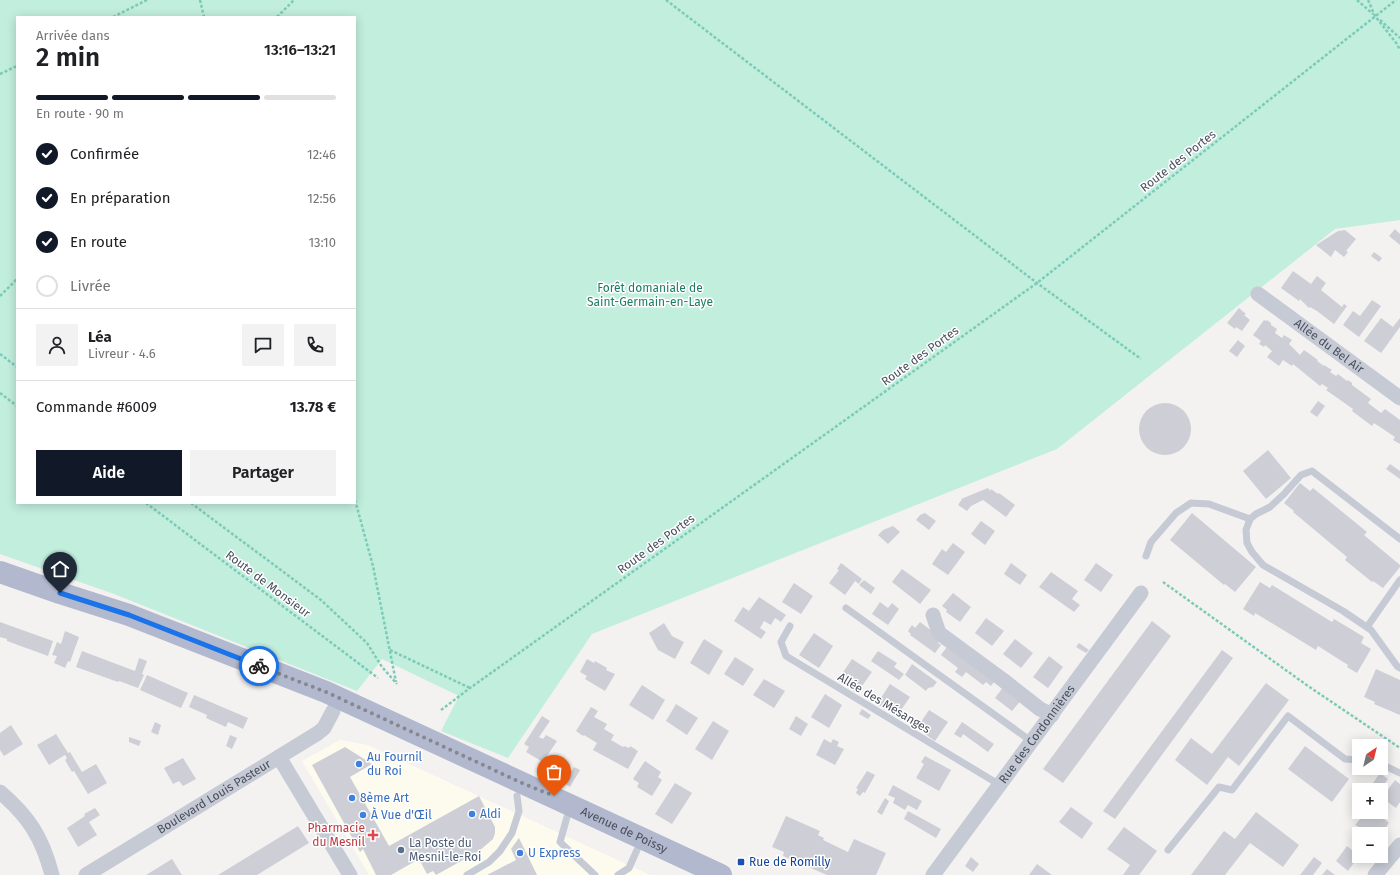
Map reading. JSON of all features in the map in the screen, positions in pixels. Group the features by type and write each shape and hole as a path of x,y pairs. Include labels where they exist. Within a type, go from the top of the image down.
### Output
{"main road":[{"name":"Avenue de Poissy","path":"0,572 129,615 336,704 569,811 722,875"},
{"name":"Avenue de Poissy","path":"336,704 429,736 519,789"},
{"name":"Avenue de Poissy","path":"569,811 637,850 691,875"}],"street":[{"name":"Allée du Bel Air","path":"1258,294 1400,398"},
{"name":"Rue des Cordonnières","path":"933,875 1031,741 1052,716 1141,593"},
{"path":"933,615 939,633 1040,709 1052,716"},
{"name":"Boulevard Louis Pasteur","path":"86,875 318,733 324,728 336,704"},
{"path":"279,757 350,875"},
{"path":"0,792 15,805 29,821 39,837 52,875"},
{"path":"1376,875 1400,845"}],"lane":[{"path":"1400,539 1312,471 1302,475 1270,507 1256,514 1250,519 1246,530 1246,543 1263,565 1368,627 1400,668"},
{"path":"1146,556 1151,542 1176,513 1191,503 1209,504 1250,519"},
{"path":"1368,627 1400,580"},
{"path":"846,608 1031,741"},
{"name":"Allée des Mésanges","path":"790,626 782,642 786,656 1000,785"},
{"path":"1168,850 1219,787 1232,790 1288,716 1345,759 1352,760"},
{"path":"1388,767 1400,773"},
{"path":"467,875 489,862 500,851 512,833 519,811 519,789"},
{"path":"569,811 560,842 595,875"},
{"path":"618,875 629,868 637,850"}],"path":[{"path":"115,16 147,0"},
{"path":"200,0 204,16"},
{"path":"278,16 294,0"},
{"path":"666,0 1037,283 1142,359"},
{"path":"1357,0 1400,38"},
{"path":"1368,0 1375,16 1400,50"},
{"name":"Route des Portes","path":"441,710 1037,283 1396,0"},
{"path":"0,74 16,66"},
{"path":"0,296 16,280"},
{"path":"0,354 16,366"},
{"path":"0,393 16,405"},
{"name":"Route de Monsieur","path":"147,504 378,678"},
{"path":"192,504 321,600 367,643 382,667 397,684 373,566 356,504"},
{"path":"1163,582 1308,686 1400,748"},
{"path":"390,650 470,688"}],"shaded area":[{"path":"340,740 368,745 650,875 369,875 302,761"}],"green space":[{"name":"Forêt domaniale de Saint-Germain-en-Laye","path":"0,0 1400,0 1400,220 1335,229 1057,449 592,634 508,758 441,731 459,696 382,659 357,691 114,594 0,554"}],"building":[{"path":"1395,229 1400,234 1400,245 1389,236"},
{"path":"1345,230 1356,239 1346,251 1348,252 1344,257 1335,250 1331,257 1316,245 1338,231"},
{"path":"1374,252 1382,258 1379,262 1371,256"},
{"path":"1293,271 1311,284 1317,276 1326,283 1321,290 1342,307 1344,304 1347,306 1334,324 1317,311 1310,307 1309,308 1300,299 1299,301 1281,288"},
{"path":"1372,300 1381,306 1359,337 1343,325 1353,311 1360,316"},
{"path":"1239,308 1250,320 1242,331 1236,327 1235,329 1227,323"},
{"path":"1381,318 1393,327 1400,318 1400,327 1381,353 1364,341"},
{"path":"1264,320 1267,320 1277,329 1275,333 1282,338 1284,335 1292,340 1289,344 1300,355 1304,350 1324,366 1332,370 1330,372 1336,376 1338,374 1352,383 1352,385 1371,399 1368,403 1381,413 1385,409 1400,420 1400,444 1393,440 1395,437 1374,423 1372,426 1352,411 1353,409 1326,390 1328,388 1322,384 1320,386 1293,364 1292,366 1283,360 1279,366 1267,357 1272,351 1265,345 1264,347 1259,344 1261,341 1253,335"},
{"path":"1238,340 1245,346 1237,357 1229,351"},
{"path":"1318,401 1325,406 1317,417 1310,412"},
{"path":"1160,403 1170,403 1180,407 1187,414 1191,424 1191,434 1187,444 1180,451 1170,455 1160,455 1150,451 1143,444 1139,434 1139,424 1143,414 1150,407"},
{"path":"1268,450 1291,478 1266,499 1243,471"},
{"path":"1390,464 1400,471 1400,479 1386,469"},
{"path":"1300,483 1310,491 1313,488 1367,532 1364,535 1400,565 1383,588 1373,581 1372,582 1345,560 1347,557 1284,503"},
{"path":"988,488 990,491 991,489 998,494 999,493 1015,505 1006,517 983,500 971,506 967,511 958,505 961,499"},
{"path":"925,513 936,521 929,530 916,520 920,515"},
{"path":"1192,513 1256,567 1235,592 1225,584 1224,585 1170,540"},
{"path":"981,521 995,531 985,545 971,534"},
{"path":"893,526 900,532 888,544 878,535 883,530"},
{"path":"953,543 965,552 948,575 932,564 942,549 946,552"},
{"path":"841,563 862,579 859,584 855,581 845,595 829,583 839,570 837,569"},
{"path":"1011,563 1027,575 1020,585 1004,574"},
{"path":"1096,563 1113,575 1101,592 1084,580"},
{"path":"902,569 931,590 920,604 892,582"},
{"path":"1051,572 1078,591 1072,599 1080,605 1074,612 1039,587"},
{"path":"864,580 875,588 871,594 859,585"},
{"path":"1260,582 1270,588 1272,585 1332,622 1334,619 1364,637 1361,643 1371,649 1357,673 1347,667 1348,665 1318,646 1316,650 1255,613 1254,616 1243,609"},
{"path":"794,583 813,596 801,614 782,602"},
{"path":"953,593 971,607 960,622 946,612 947,610 942,606"},
{"path":"759,597 786,615 781,622 775,618 771,625 764,621 760,628 766,632 761,639 734,621 743,607 749,611"},
{"path":"880,602 888,608 892,603 899,609 888,625 872,614"},
{"path":"986,618 1004,631 992,646 975,633"},
{"path":"1152,621 1171,636 1063,783 1043,769"},
{"path":"0,622 53,641 48,656 0,637"},
{"path":"920,622 941,638 938,643 941,645 935,653 910,635 911,634 908,631 912,625 915,628"},
{"path":"664,623 672,636 684,642 675,659 658,650 649,633"},
{"path":"65,631 79,637 70,662 68,661 65,668 54,663 57,656 52,655 57,642 61,644"},
{"path":"814,633 833,646 819,668 799,655"},
{"path":"704,639 723,651 709,675 690,663"},
{"path":"1015,639 1033,653 1021,668 1003,654"},
{"path":"1079,643 1089,650 1086,653 1076,647"},
{"path":"949,644 996,679 991,686 986,682 983,685 966,672 962,677 955,672 958,668 941,655"},
{"path":"1222,650 1233,658 1115,819 1103,811"},
{"path":"82,651 135,671 139,658 147,661 142,674 144,675 138,688 76,667"},
{"path":"878,651 897,663 894,667 904,674 899,680 871,661"},
{"path":"1049,656 1063,667 1048,688 1033,677"},
{"path":"735,657 754,669 743,686 724,674"},
{"path":"587,659 594,663 595,661 607,668 606,670 615,674 605,691 585,679 587,676 580,672"},
{"path":"852,659 872,672 857,693 838,680"},
{"path":"912,664 937,682 933,687 928,688 926,691 905,675"},
{"path":"1376,669 1400,680 1400,715 1374,704 1375,702 1364,697"},
{"path":"147,675 188,693 181,708 140,690"},
{"path":"764,679 785,691 774,708 753,695"},
{"path":"1266,683 1289,700 1239,766 1228,757 1207,785 1175,760 1191,738 1212,754"},
{"path":"890,684 910,697 897,716 877,704"},
{"path":"642,685 665,700 653,720 629,705"},
{"path":"1004,686 1022,699 1012,711 995,698"},
{"path":"825,694 842,705 829,728 811,717"},
{"path":"194,695 248,718 243,729 228,722 226,727 206,718 207,715 189,707"},
{"path":"676,704 698,718 687,735 666,721"},
{"path":"591,707 598,711 594,717 607,724 604,729 614,735 611,740 623,747 629,748 630,746 638,751 628,769 593,750 597,743 576,731"},
{"path":"862,709 871,715 868,719 859,714"},
{"path":"929,710 948,722 935,741 917,728"},
{"path":"542,716 550,721 539,737 543,739 546,735 557,741 543,762 526,752 529,747 524,744"},
{"path":"796,716 808,724 801,736 789,729"},
{"path":"713,721 729,731 712,760 695,749"},
{"path":"155,722 161,725 158,735 151,732"},
{"path":"962,722 994,744 988,752 963,734 961,738 954,734"},
{"path":"11,725 23,744 4,756 0,750 0,733"},
{"path":"56,734 68,753 70,752 82,772 96,764 107,783 88,794 74,771 72,772 69,767 65,760 67,758 65,755 49,765 37,745"},
{"path":"230,735 237,738 232,749 226,746"},
{"path":"129,737 141,741 139,746 129,742"},
{"path":"824,739 831,743 833,739 839,742 837,746 844,749 835,765 816,755"},
{"path":"1305,746 1349,779 1332,802 1288,769"},
{"path":"345,747 372,764 350,777 389,846 479,796 495,827 493,839 479,851 436,875 433,871 427,874 419,859 391,875 376,875 363,849 360,852 312,765"},
{"path":"925,756 951,770 939,791 916,778 924,764 921,762"},
{"path":"183,758 196,779 183,786 179,781 173,784 164,768"},
{"path":"645,761 661,772 658,777 662,780 652,796 637,787 639,783 633,779"},
{"path":"574,767 580,770 570,787 564,783"},
{"path":"867,771 875,775 865,793 863,792 860,796 856,793 858,789 856,788"},
{"path":"1379,775 1383,775 1388,779 1385,783 1373,783"},
{"path":"1395,780 1400,784 1400,802 1396,808 1388,802 1388,790"},
{"path":"675,783 692,793 672,824 655,814"},
{"path":"893,785 922,801 917,810 908,805 905,810 893,803 895,798 888,795"},
{"path":"885,798 889,801 882,815 877,812"},
{"path":"1071,807 1093,823 1082,839 1059,822"},
{"path":"95,808 100,815 89,822 97,835 78,847 67,828 85,816 84,814"},
{"path":"908,811 941,829 936,838 904,819"},
{"path":"1256,812 1299,845 1283,867 1250,843 1225,875 1191,875 1224,831 1235,839"},
{"path":"786,816 820,831 818,835 824,838 823,840 848,852 854,839 886,853 876,875 827,875 783,856 784,852 772,847"},
{"path":"1360,819 1384,819 1389,823 1386,827 1359,827 1355,825"},
{"path":"298,826 309,843 257,875 218,875"},
{"path":"1124,827 1157,851 1139,875 1123,875 1130,865 1107,849"},
{"name":"U Express","path":"519,838 537,875 487,875 516,860 511,849"},
{"path":"1347,846 1352,850 1352,863 1354,863 1348,871 1336,861"},
{"path":"971,857 979,864 973,872 965,866"},
{"path":"1314,857 1322,863 1313,875 1300,875"},
{"path":"172,859 182,875 146,875"},
{"path":"1037,864 1052,875 1029,875"},
{"path":"1327,869 1335,875 1322,875"}],"way so far":[{"path":"259,666 326,692 522,783 554,796"}],"place":[{"name":"Au Fournil du Roi","path":"359,764"},
{"name":"8ème Art","path":"352,798"},
{"name":"Aldi","path":"472,814"},
{"name":"À Vue d'Œil","path":"363,815"},
{"name":"Pharmacie du Mesnil","path":"373,835"},
{"name":"La Poste du Mesnil-le-Roi","path":"401,850"},
{"name":"U Express","path":"520,853"},
{"name":"Rue de Romilly","path":"741,862"}],"route":[{"path":"60,593 129,615 259,666"}]}
